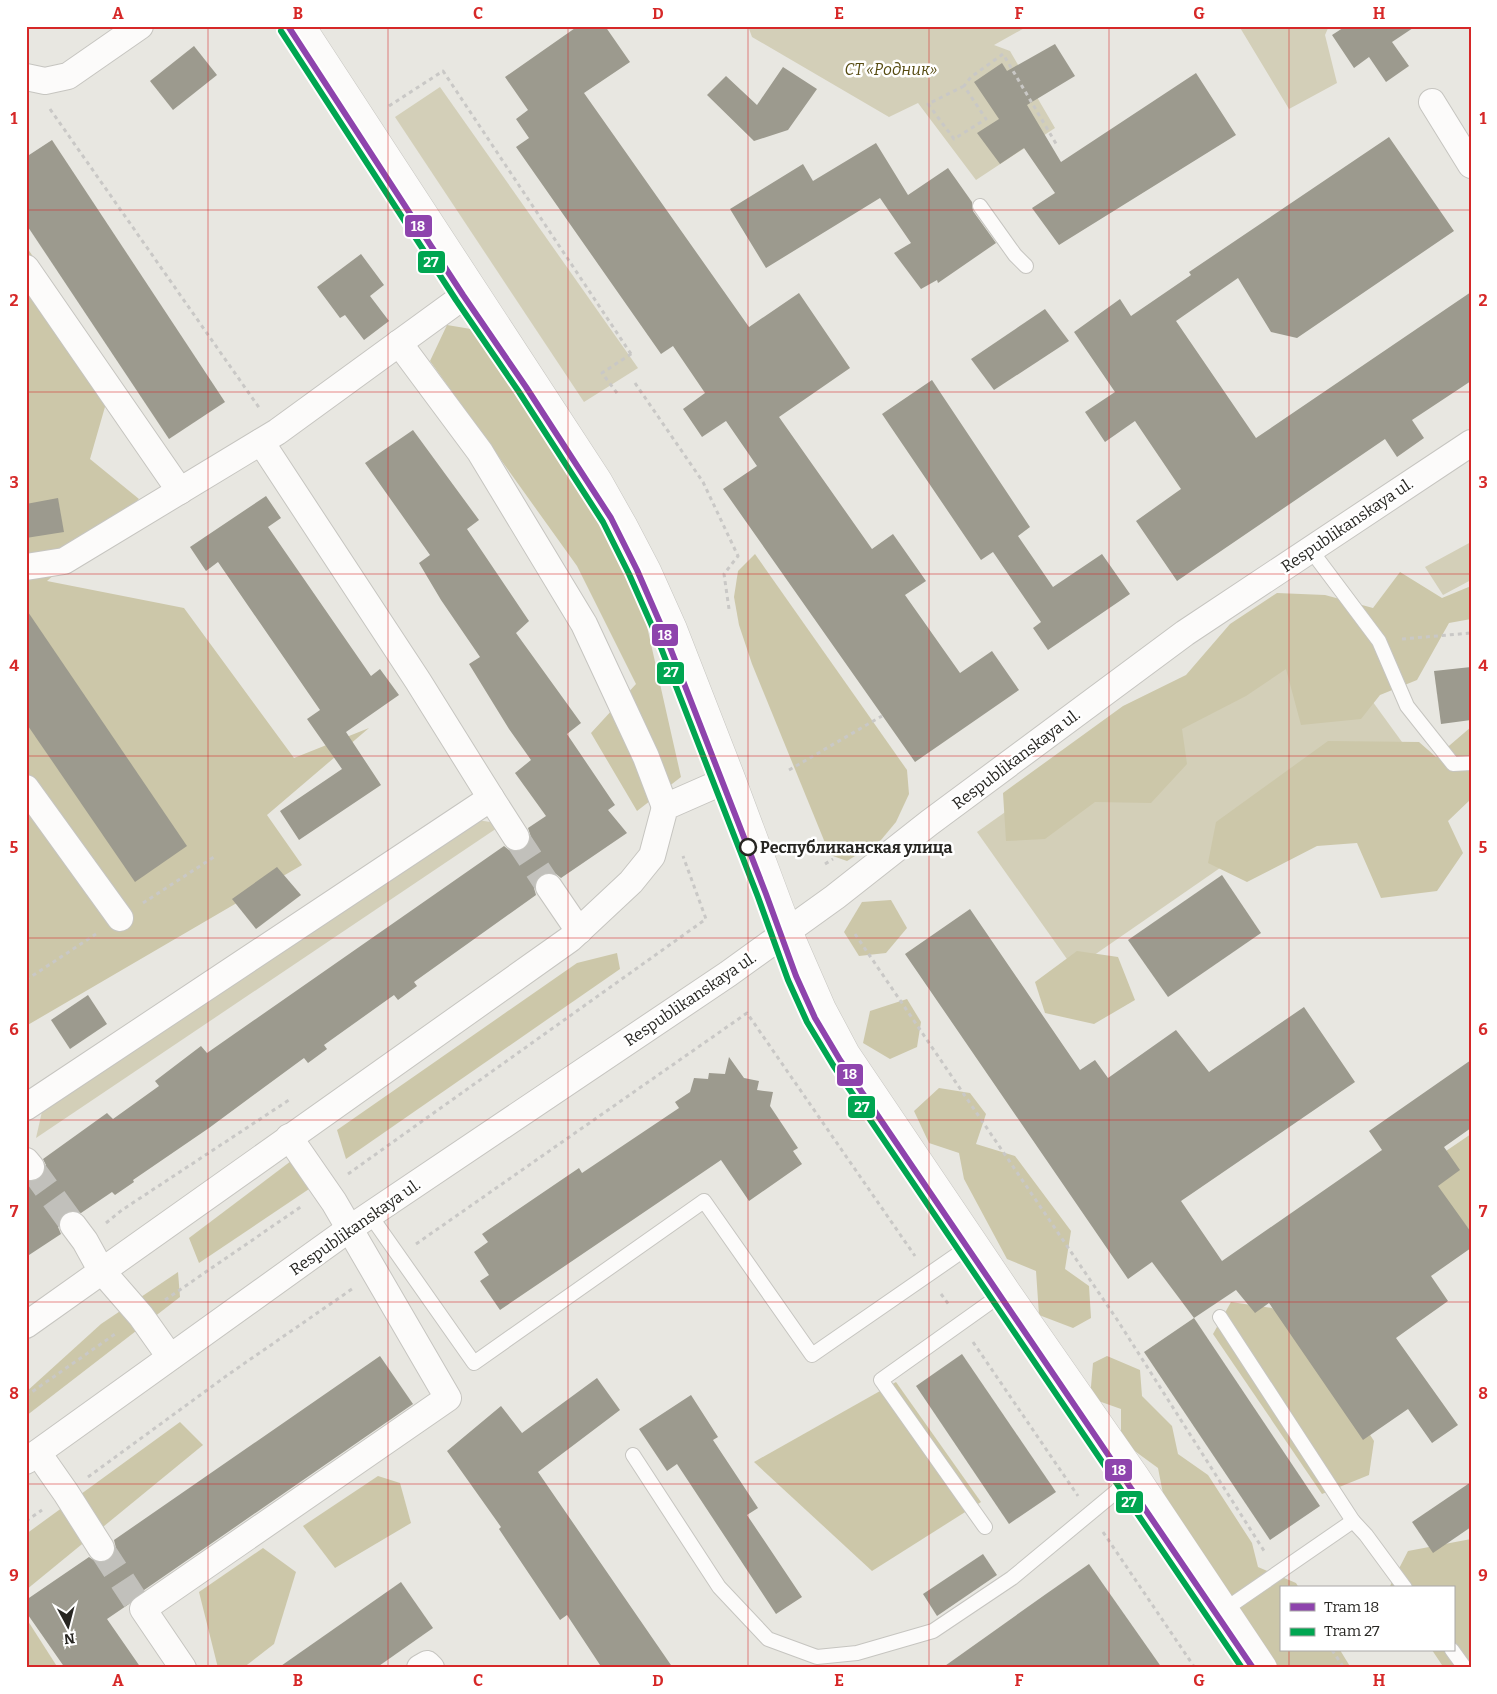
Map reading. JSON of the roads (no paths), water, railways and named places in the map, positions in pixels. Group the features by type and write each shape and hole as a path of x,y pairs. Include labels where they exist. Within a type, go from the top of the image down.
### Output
{"street":[{"path":"36,79 68,76 140,26"},
{"path":"301,26 598,481 624,527 647,571 673,629 788,931 822,1009 846,1054 1135,1476 1263,1668"},
{"path":"1432,102 1471,164"},
{"path":"26,268 180,491"},
{"path":"26,567 64,561 269,437 472,290"},
{"path":"26,1325 562,945 631,882 652,856 665,807 646,757 584,624 480,452 399,343"},
{"path":"269,437 516,837"},
{"name":"Respublikanskaya ul.","path":"32,1457 360,1222 722,978 788,931 936,818 1185,633 1471,443"},
{"path":"665,807 731,778"},
{"path":"26,788 120,918"},
{"path":"26,1107 491,798"},
{"path":"549,886 579,931"},
{"path":"183,1668 139,1604 448,1398 360,1222 326,1190 289,1138"},
{"path":"73,1225 85,1241 101,1270 141,1316 170,1357"},
{"path":"32,1457 66,1493 101,1548"},
{"path":"420,1668 427,1664 431,1668"}],"lane":[{"path":"980,206 1015,255 1026,266"},
{"path":"1310,550 1379,642 1407,706 1453,764 1471,763"},
{"path":"360,1222 474,1363 704,1201 812,1355 974,1243"},
{"path":"985,1527 881,1380 1006,1290"},
{"path":"1220,1317 1353,1521 1366,1535 1404,1586"},
{"path":"633,1455 719,1587 768,1639 817,1657 857,1652 933,1631 1012,1578 1135,1476"},
{"path":"1224,1610 1353,1521"},
{"path":"1453,1652 1464,1668"}],"tunnel":[{"path":"516,837 549,887"},
{"path":"31,1167 73,1225"},
{"path":"101,1548 135,1600"}],"tram line":[{"name":"18","path":"288,26 611,518 637,570 664,632 796,976 815,1018 840,1060 1253,1668"},
{"name":"27","path":"281,31 603,522 656,635 758,897 788,980 807,1022 833,1065 1242,1668"}],"place":[{"name":"Республиканская улица","path":"748,847"}],"park label":[{"name":"СТ «Родник»","path":"891,69"}]}
